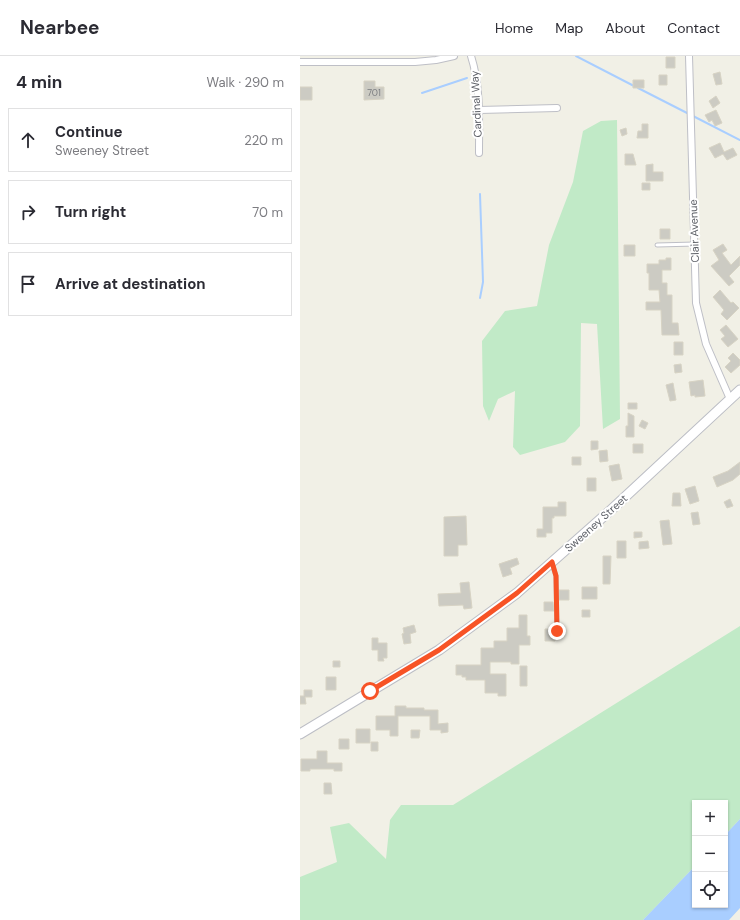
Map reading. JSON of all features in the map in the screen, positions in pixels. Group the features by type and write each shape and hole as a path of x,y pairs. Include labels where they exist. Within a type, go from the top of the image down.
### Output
{"street":[{"path":"300,62 346,59 415,62 454,56"},
{"name":"Cardinal Way","path":"471,56 477,79 479,153"},
{"name":"Clair Avenue","path":"689,56 696,303 706,344 730,400"},
{"path":"479,110 557,108"},
{"name":"Sweeney Street","path":"300,734 439,650 517,593 617,504 740,390"}],"lane":[{"path":"657,245 695,244"},
{"path":"552,562 556,576 557,631"}],"green space":[{"path":"617,120 620,419 603,429 597,324 581,323 580,426 565,442 520,455 513,447 515,391 498,399 489,421 483,406 482,341 505,311 537,306 549,245 573,182 583,131 601,121"},
{"path":"740,626 740,819 728,832 728,800 692,800 692,869 643,920 300,920 300,877 337,862 330,827 349,823 386,859 390,820 401,805 453,805"}],"water":[{"path":"740,819 740,908 729,920 643,920 692,869 692,908 728,908 728,832"}],"building":[{"path":"666,57 675,57 675,68 666,68"},
{"path":"720,72 722,84 716,85 713,74"},
{"path":"659,75 667,75 667,85 659,85"},
{"path":"633,80 644,80 644,88 633,88"},
{"path":"364,81 375,81 375,87 384,87 384,99 364,100"},
{"path":"300,87 312,87 312,100 300,100"},
{"path":"716,96 720,103 713,108 709,101"},
{"path":"716,110 722,123 715,126 712,120 709,122 705,115"},
{"path":"642,124 648,124 648,138 637,138 638,131 642,131"},
{"path":"626,128 627,134 622,136 620,130"},
{"path":"720,143 724,152 733,148 737,155 727,160 723,154 715,158 709,148"},
{"path":"625,154 633,154 636,165 625,165"},
{"path":"653,164 653,172 663,172 663,181 646,181 646,165"},
{"path":"642,183 650,183 650,190 642,190"},
{"path":"660,229 670,229 670,239 660,239"},
{"path":"723,244 727,250 722,253 731,265 740,256 740,265 729,276 734,282 729,286 711,266 719,260 713,250"},
{"path":"624,245 635,245 635,256 624,256"},
{"path":"666,258 671,258 671,270 662,270 662,283 667,283 667,295 672,295 672,323 678,323 679,335 662,335 661,310 646,310 646,302 660,302 659,290 649,290 649,273 647,273 647,264 659,264 659,260 666,260"},
{"path":"720,290 731,303 733,302 739,308 727,320 721,314 724,310 713,297"},
{"path":"726,325 738,339 728,347 721,339 725,336 720,330"},
{"path":"674,342 683,342 683,355 674,355"},
{"path":"733,353 740,360 740,365 731,373 725,367 731,361 728,358"},
{"path":"681,364 682,372 675,373 674,365"},
{"path":"703,380 705,396 691,396 689,382"},
{"path":"673,383 676,400 670,401 666,385"},
{"path":"628,403 637,403 637,409 628,409"},
{"path":"628,413 634,416 634,437 626,437"},
{"path":"642,420 648,423 645,429 639,426"},
{"path":"591,441 598,441 598,449 591,450"},
{"path":"633,444 643,444 643,453 633,453"},
{"path":"607,450 608,461 600,462 599,451"},
{"path":"572,457 581,457 581,465 572,465"},
{"path":"740,462 740,474 733,480 717,487 713,477 728,471"},
{"path":"619,464 622,479 612,481 609,466"},
{"path":"587,478 596,478 596,491 587,491"},
{"path":"695,486 699,501 690,504 685,489"},
{"path":"673,493 680,493 681,506 672,506"},
{"path":"730,499 733,506 727,508 724,502"},
{"path":"558,502 566,502 566,516 554,516 554,518 552,518 552,533 546,533 546,537 537,537 537,529 543,529 543,507 558,507"},
{"path":"698,512 700,524 693,525 691,513"},
{"path":"466,516 467,545 458,545 458,556 444,556 444,517"},
{"path":"669,520 672,544 663,545 660,521"},
{"path":"634,532 642,532 642,537 634,538"},
{"path":"617,541 626,541 626,558 617,558"},
{"path":"648,541 649,548 639,549 639,542"},
{"path":"603,556 611,556 610,584 603,584"},
{"path":"517,558 519,564 510,568 512,574 503,577 499,564"},
{"path":"469,582 472,608 464,609 463,605 439,606 438,594 461,593 460,583"},
{"path":"582,587 597,587 597,599 582,599"},
{"path":"559,590 569,590 569,600 559,600"},
{"path":"544,602 553,602 554,611 544,611"},
{"path":"582,610 590,610 590,617 582,617"},
{"path":"519,615 527,615 527,636 530,636 530,645 519,645 519,664 511,664 511,662 490,662 490,674 506,674 506,696 498,696 498,693 485,693 485,680 466,680 466,677 462,677 462,675 456,675 456,665 481,665 481,648 494,648 494,641 507,641 507,628 519,628"},
{"path":"414,625 416,632 410,634 411,643 404,644 402,634 404,633 403,628"},
{"path":"545,629 554,629 555,641 545,641"},
{"path":"372,638 378,638 378,643 387,643 387,658 383,658 384,661 378,661 378,650 372,650"},
{"path":"333,661 340,661 340,667 333,667"},
{"path":"520,666 527,666 527,686 520,686"},
{"path":"326,677 336,677 336,690 326,690"},
{"path":"304,690 312,690 312,697 305,697 306,704 300,704 300,696 304,696"},
{"path":"395,706 406,706 406,708 424,708 424,710 438,710 438,724 448,723 448,732 441,733 441,730 430,730 430,716 398,716 398,736 390,736 390,730 376,730 376,716 395,716"},
{"path":"356,729 370,729 370,743 356,743"},
{"path":"411,730 420,730 419,738 411,738"},
{"path":"339,739 349,739 349,749 339,749"},
{"path":"371,742 378,742 378,751 371,751"},
{"path":"317,751 327,751 327,763 342,763 342,771 334,771 334,769 310,769 310,771 301,771 301,759 317,759"},
{"path":"324,783 331,783 332,794 324,794"}],"waterway":[{"path":"576,56 634,86"},
{"path":"422,93 467,78"},
{"path":"638,88 689,114"},
{"path":"693,116 740,140"},
{"path":"480,194 483,282 480,298"}],"route":[{"path":"370,691 439,650 517,593 552,562 556,576 557,631"}]}
